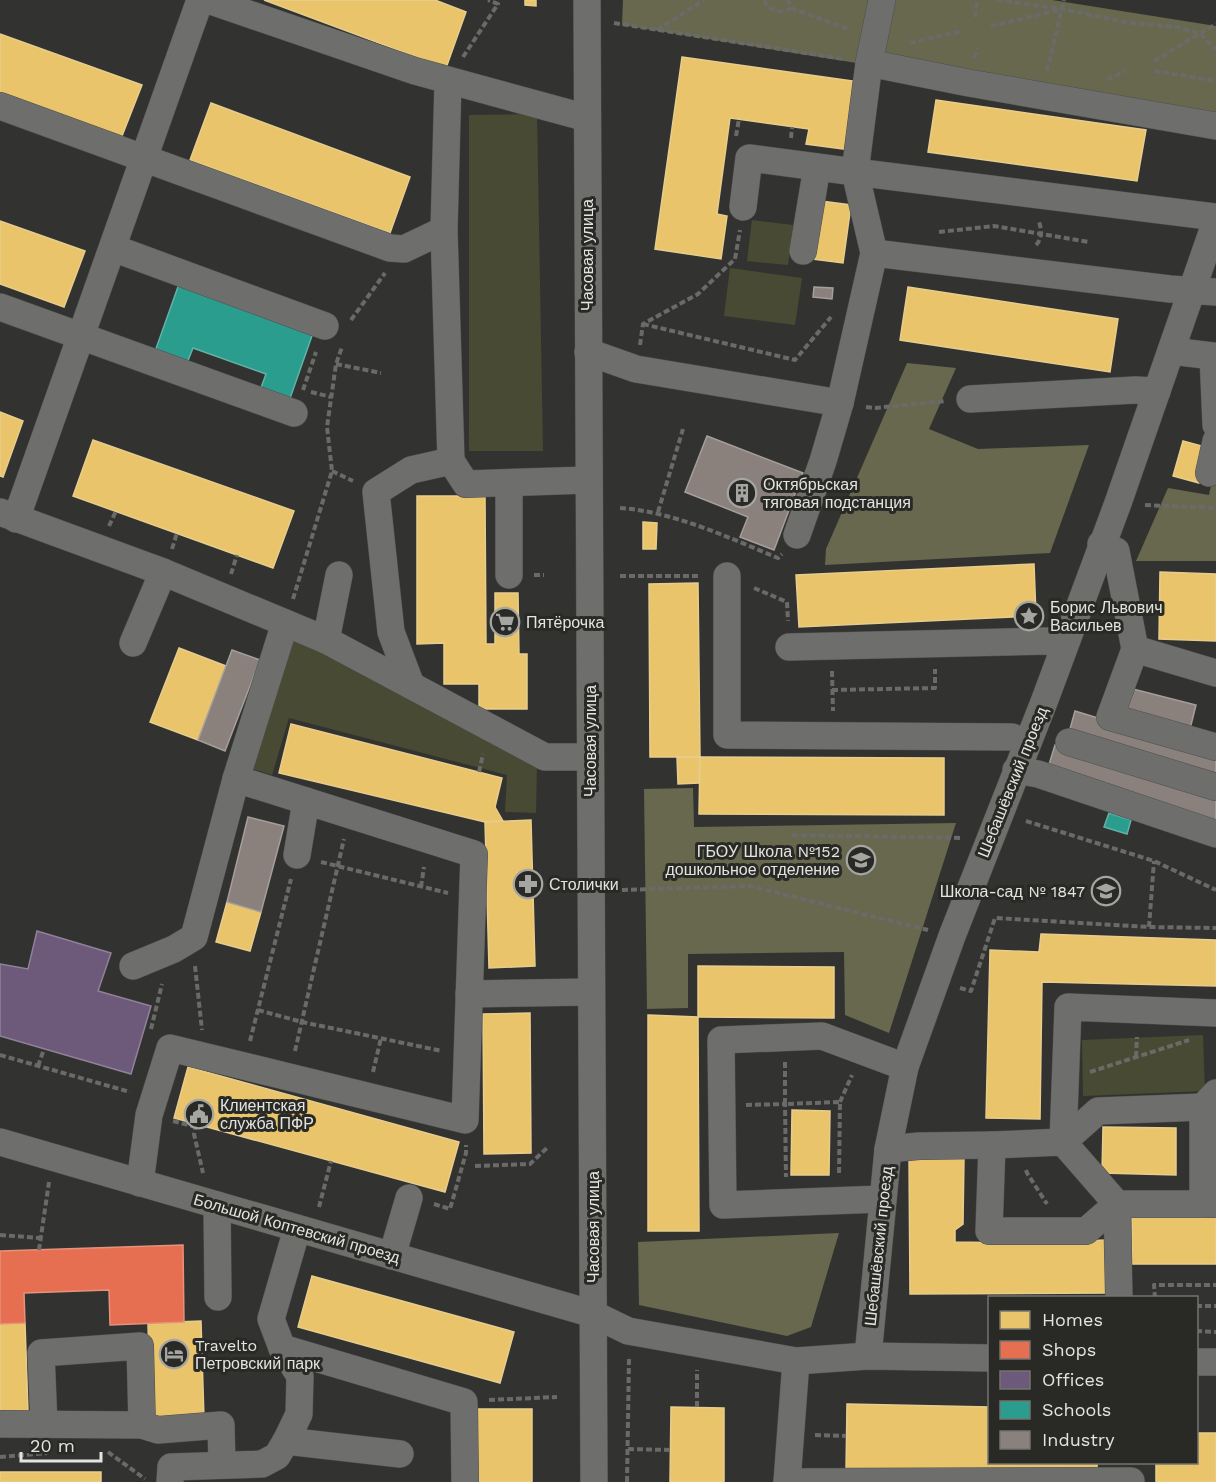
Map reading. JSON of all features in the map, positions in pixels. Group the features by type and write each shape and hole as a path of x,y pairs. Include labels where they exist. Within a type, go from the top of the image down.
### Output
{"street":[{"path":"200,0 81,337 8,515 163,572 326,640 545,757 590,757"},
{"path":"208,0 405,68 587,118"},
{"name":"Часовая улица","path":"587,0 594,1482"},
{"path":"797,535 840,404 874,253 855,172 872,51 882,0"},
{"path":"872,51 969,83 1216,126"},
{"path":"448,81 444,230 451,461 466,484 588,480"},
{"path":"0,106 390,248 404,249 444,230"},
{"path":"743,207 749,158 1216,219"},
{"path":"803,251 817,167"},
{"name":"Шебашёвский проезд","path":"868,1356 888,1149 905,1067 952,936 1118,504 1171,351 1204,292 1216,219"},
{"path":"113,248 339,332"},
{"path":"874,253 1204,292"},
{"path":"0,307 81,337 298,402"},
{"path":"1171,351 1213,356 1216,425"},
{"path":"588,352 636,369 840,404"},
{"path":"970,399 1135,390 1157,391"},
{"path":"1209,473 1216,441"},
{"path":"411,685 391,632 375,492 411,470 451,461"},
{"path":"509,483 509,575"},
{"path":"1101,544 1116,551 1135,649 1110,717 1216,747"},
{"path":"133,643 163,572"},
{"path":"326,640 339,575"},
{"path":"727,576 727,735 1012,737 1027,743"},
{"path":"142,963 194,937 236,779 285,623"},
{"path":"789,647 1049,641 1064,646"},
{"path":"1135,649 1216,673"},
{"path":"1070,742 1216,787"},
{"path":"1016,770 1038,774 1216,834"},
{"path":"140,1183 153,1101 159,1043 465,1120 474,854 236,779"},
{"path":"297,855 306,801"},
{"path":"469,994 591,993"},
{"path":"1119,1296 1117,1204 1063,1142 1068,1007 1216,1013"},
{"path":"882,1200 723,1205 722,1040 822,1035 905,1067"},
{"path":"888,1149 1063,1142 1098,1111 1209,1100 1209,1204 1117,1204 1086,1231 989,1231 992,1145"},
{"name":"Большой Коптевский проезд","path":"0,1142 218,1205 307,1222 392,1256 593,1314"},
{"path":"392,1256 409,1198"},
{"path":"218,1205 218,1297"},
{"path":"170,1482 171,1467 262,1464 277,1456 286,1441 300,1414 300,1376 282,1348 271,1319 307,1222"},
{"path":"593,1314 628,1331 796,1361 868,1356 988,1358"},
{"path":"44,1424 41,1353 140,1346 142,1425"},
{"path":"282,1348 464,1402 465,1482"},
{"path":"796,1361 787,1482 1131,1475"},
{"path":"1198,1362 1216,1362"},
{"path":"0,1424 142,1425 158,1430 221,1425 222,1465"},
{"path":"286,1441 400,1454"}],"path":[{"path":"448,81 499,2 488,0"},
{"path":"657,30 704,0"},
{"path":"764,0 770,9 777,12 791,8"},
{"path":"788,0 791,8 872,51"},
{"path":"975,17 977,0"},
{"path":"997,0 1062,9 1130,23 1177,27 1201,34 1216,50"},
{"path":"1041,95 1064,0"},
{"path":"991,26 1062,9"},
{"path":"613,23 657,30 872,51"},
{"path":"1154,61 1216,24"},
{"path":"1154,71 1216,81"},
{"path":"1014,271 1040,242 1041,228 1029,194"},
{"path":"643,324 698,294 735,259 743,207"},
{"path":"929,233 994,226 1089,242"},
{"path":"298,402 339,332 404,249"},
{"path":"643,324 795,360 833,314"},
{"path":"636,369 643,324"},
{"path":"285,623 332,471 327,427 339,332"},
{"path":"336,364 381,373"},
{"path":"298,402 331,397"},
{"path":"840,404 875,408 970,399"},
{"path":"658,512 683,429"},
{"path":"1118,504 1216,508"},
{"path":"620,508 658,512 778,558 797,535"},
{"path":"832,690 935,688 935,644"},
{"path":"832,646 834,736"},
{"path":"288,1077 349,815"},
{"path":"1020,819 1154,861 1216,890"},
{"path":"792,836 959,836 965,839"},
{"path":"243,1065 297,855 472,900"},
{"path":"1149,927 1154,861"},
{"path":"622,890 750,886 935,932"},
{"path":"953,985 971,991 995,918 1149,927 1216,928"},
{"path":"142,963 163,980 159,1043 204,1041 195,975 194,937"},
{"path":"258,1010 302,1022 467,1056"},
{"path":"784,1038 786,1202"},
{"path":"1065,1077 1083,1074 1192,1039"},
{"path":"38,1066 44,1049"},
{"path":"0,1055 133,1093 153,1101"},
{"path":"723,1106 840,1102 839,1200"},
{"path":"409,1198 450,1209 466,1153 465,1120"},
{"path":"196,1124 194,1134 203,1174"},
{"path":"1025,1144 1027,1173 1051,1209 1050,1230"},
{"path":"475,1166 530,1164 548,1147"},
{"path":"307,1222 331,1161"},
{"path":"39,1250 47,1186"},
{"path":"0,1234 40,1238"},
{"path":"1155,1296 1155,1285 1216,1285"},
{"path":"1198,1306 1216,1306"},
{"path":"1198,1331 1216,1332"},
{"path":"627,1482 629,1358"},
{"path":"697,1407 698,1366"},
{"path":"464,1402 556,1397"},
{"path":"104,1449 149,1482"},
{"path":"628,1449 670,1450"},
{"path":"0,1457 58,1453"}],"green space":[{"path":"623,0 1052,0 1216,26 1216,121 622,25"},
{"path":"537,114 543,451 469,451 469,115"},
{"path":"752,220 793,225 788,265 747,261"},
{"path":"730,268 802,278 795,325 724,316"},
{"path":"907,363 956,368 929,429 978,449 1089,445 1050,553 825,565 826,549"},
{"path":"1216,463 1216,561 1136,561 1168,488 1209,495"},
{"path":"289,639 324,652 537,762 536,813 505,812 507,775 289,718 272,775 250,768"},
{"path":"693,788 694,827 956,823 889,1033 845,1015 844,952 688,954 688,1008 647,1009 644,789"},
{"path":"1203,1035 1205,1091 1083,1096 1082,1040"},
{"path":"839,1233 811,1327 787,1336 639,1305 638,1242"}],"building: Homes":[{"path":"264,0 435,0 466,12 446,68"},
{"path":"525,0 536,0 536,6 525,5"},
{"path":"0,34 142,85 120,141 0,97"},
{"path":"682,57 859,82 850,150 806,144 809,129 730,118 717,214 727,216 721,259 655,249"},
{"path":"936,100 1146,130 1137,181 928,152"},
{"path":"211,103 410,177 390,233 190,160"},
{"path":"821,201 851,205 843,263 813,259"},
{"path":"0,221 85,251 64,307 0,284"},
{"path":"908,287 1118,319 1110,372 900,340"},
{"path":"0,412 23,421 3,477 0,476"},
{"path":"93,440 294,511 273,568 73,496"},
{"path":"1183,441 1209,448 1199,483 1173,476"},
{"path":"417,496 485,496 486,644 495,644 495,593 518,593 519,654 527,654 527,709 479,709 479,684 444,684 444,643 417,644"},
{"path":"643,522 657,523 656,549 643,549"},
{"path":"1034,564 1036,616 799,627 796,575"},
{"path":"1160,572 1216,574 1216,641 1159,639"},
{"path":"698,583 700,757 650,757 649,584"},
{"path":"179,648 226,666 198,740 150,722"},
{"path":"291,724 502,778 495,807 503,821 485,822 279,773"},
{"path":"677,757 700,757 699,783 678,784"},
{"path":"700,757 944,758 944,815 699,814"},
{"path":"531,820 535,966 489,968 485,822"},
{"path":"227,902 261,912 250,951 216,942"},
{"path":"1041,934 1216,940 1216,986 1042,982 1040,1119 986,1118 990,950 1039,952"},
{"path":"698,966 834,967 834,1018 698,1017"},
{"path":"530,1013 531,1153 484,1154 483,1014"},
{"path":"648,1015 698,1017 699,1231 648,1231"},
{"path":"188,1067 459,1142 445,1192 174,1118"},
{"path":"792,1110 830,1111 829,1175 791,1175"},
{"path":"1103,1127 1176,1128 1176,1175 1102,1173"},
{"path":"909,1157 964,1157 963,1224 955,1230 955,1242 1019,1243 1106,1240 1106,1293 910,1294"},
{"path":"1132,1214 1216,1214 1216,1264 1132,1264"},
{"path":"312,1276 514,1332 500,1383 298,1327"},
{"path":"201,1321 204,1419 150,1420 148,1323"},
{"path":"25,1323 28,1411 0,1412 0,1324"},
{"path":"847,1404 988,1407 988,1464 1097,1464 1097,1476 846,1471"},
{"path":"671,1407 724,1408 724,1482 670,1482"},
{"path":"477,1409 532,1409 532,1482 477,1482"},
{"path":"1198,1433 1216,1433 1216,1482 1156,1482 1156,1464 1198,1464"},
{"path":"0,1472 101,1472 101,1482 0,1482"}],"building: Shops":[{"path":"183,1245 184,1322 110,1325 109,1290 24,1293 25,1323 0,1324 0,1251"}],"building: Offices":[{"path":"37,931 111,953 98,991 151,1006 131,1074 0,1036 0,964 28,969"}],"building: Schools":[{"path":"179,284 313,333 288,404 259,393 266,374 193,348 185,368 153,357"},
{"path":"1109,813 1131,820 1127,834 1104,827"}],"building: Industry":[{"path":"814,287 833,288 832,299 813,297"},
{"name":"Октябрьская тяговая подстанция","path":"707,436 803,473 774,550 740,537 748,517 685,492"},
{"path":"232,650 260,660 225,751 198,740"},
{"path":"1129,688 1196,705 1190,729 1124,712"},
{"path":"1075,711 1216,754 1216,782 1068,736"},
{"path":"1055,745 1216,795 1216,823 1047,771"},
{"path":"248,817 284,826 261,912 227,902"}],"place":[{"name":"Октябрьская тяговая подстанция","path":"742,493"},
{"name":"Борис Львович Васильев","path":"1029,616"},
{"name":"Пятёрочка","path":"505,622"},
{"name":"ГБОУ Школа №152 дошкольное отделение","path":"861,860"},
{"name":"Столички","path":"528,884"},
{"name":"Школа-сад № 1847","path":"1106,891"},
{"name":"Клиентская служба ПФР","path":"199,1114"},
{"name":"Travelto Петровский парк","path":"174,1354"}]}
